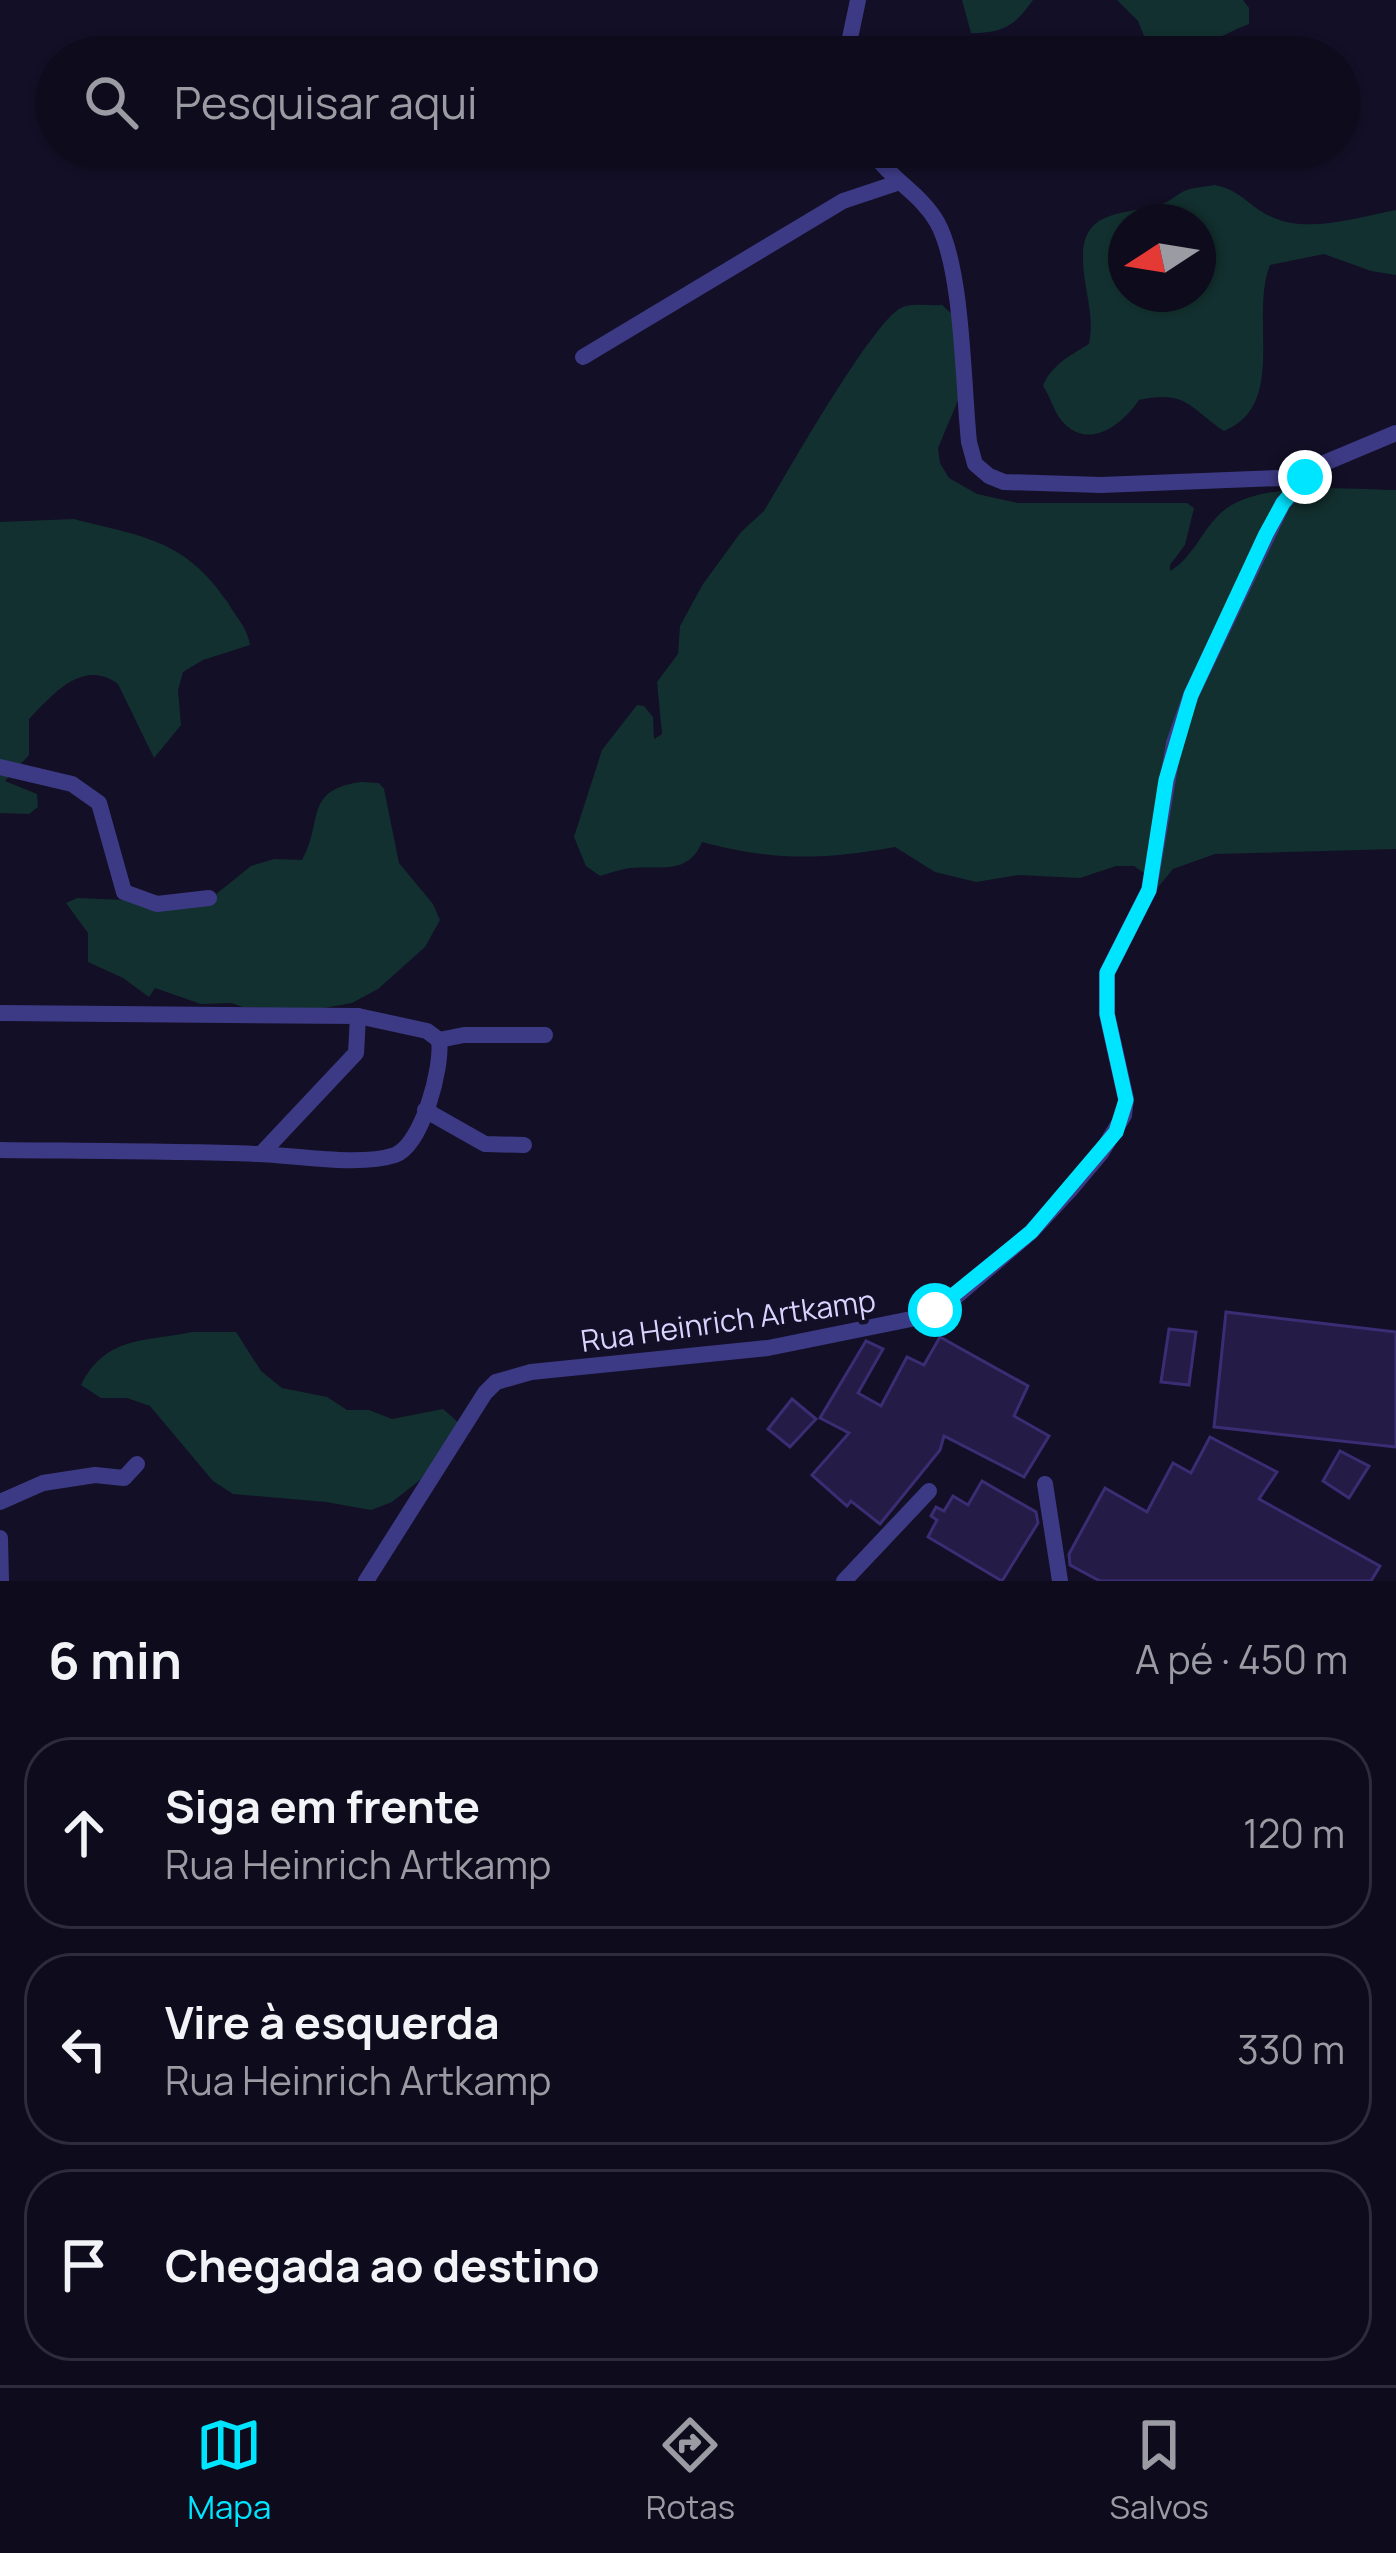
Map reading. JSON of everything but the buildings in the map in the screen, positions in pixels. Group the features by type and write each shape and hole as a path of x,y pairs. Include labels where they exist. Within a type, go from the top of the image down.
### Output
{"street":[{"path":"850,36 858,0"},
{"path":"886,168 897,183 926,204 952,256 969,442 975,464 988,476 1034,484 1305,477"},
{"path":"583,356 843,201 897,183"},
{"name":"Rua Heinrich Artkamp","path":"366,1581 496,1382 532,1372 768,1348 916,1318 958,1294 1031,1232 1070,1190 1124,1115 1126,1100 1107,1014 1107,973 1149,890 1174,743 1191,695 1283,503 1305,477 1346,452 1396,433"},
{"path":"0,767 72,784 99,803 124,892 157,904 209,898"},
{"path":"0,1013 358,1016 427,1031 439,1040 464,1035 545,1035"},
{"path":"261,1154 356,1053 358,1016"},
{"path":"0,1150 335,1159 393,1155 414,1142 440,1056 439,1040"},
{"path":"425,1110 484,1144 524,1144"},
{"path":"0,1502 44,1483 95,1475 124,1478 137,1464"},
{"path":"1045,1484 1060,1581"},
{"path":"844,1581 929,1491"},
{"path":"0,1538 1,1581"}],"green space":[{"path":"962,0 1033,0 1007,26 971,33"},
{"path":"1117,0 1243,0 1249,8 1249,24 1222,36 1144,36 1138,21"},
{"path":"1214,185 1272,217 1302,224 1396,210 1396,275 1324,254 1270,265 1261,381 1243,419 1224,431 1186,403 1167,397 1139,400 1104,431 1082,434 1071,429 1043,386 1056,366 1089,344 1084,244 1097,222 1108,217 1108,312 1216,312 1216,204 1162,204 1187,190"},
{"path":"942,305 953,315 964,386 938,448 940,463 949,478 977,494 1018,503 1187,503 1194,508 1185,545 1170,571 1219,515 1244,499 1309,488 1396,490 1396,849 1215,854 1173,869 1150,897 1145,874 1134,866 1116,866 1080,878 1018,875 976,882 935,872 895,847 798,856 752,853 702,842 689,860 672,867 631,868 600,876 586,866 574,837 602,750 637,705 653,717 654,739 662,734 657,682 678,654 680,626 703,584 741,532 764,511 872,338 903,307"},
{"path":"74,519 142,537 179,553 212,582 241,623 250,645 203,660 183,672 178,690 181,725 154,758 118,684 92,675 69,683 29,719 29,755 5,781 37,794 38,807 29,814 0,813 0,522"},
{"path":"361,782 379,783 384,789 399,863 433,904 440,920 425,947 378,989 352,1003 313,1010 201,1004 155,988 149,997 88,962 88,933 66,903 77,898 205,903 251,866 274,859 302,860 323,800 330,792"},
{"path":"192,1332 236,1332 261,1371 282,1388 392,1419 443,1409 459,1423 429,1473 392,1502 371,1510 233,1494 213,1481 150,1406 127,1398 101,1398 81,1385 114,1349"}],"route":[{"path":"935,1310 1031,1232 1101,1153 1124,1115 1126,1100 1107,1014 1107,973 1149,890 1166,780 1191,695 1266,534 1305,477"}]}
